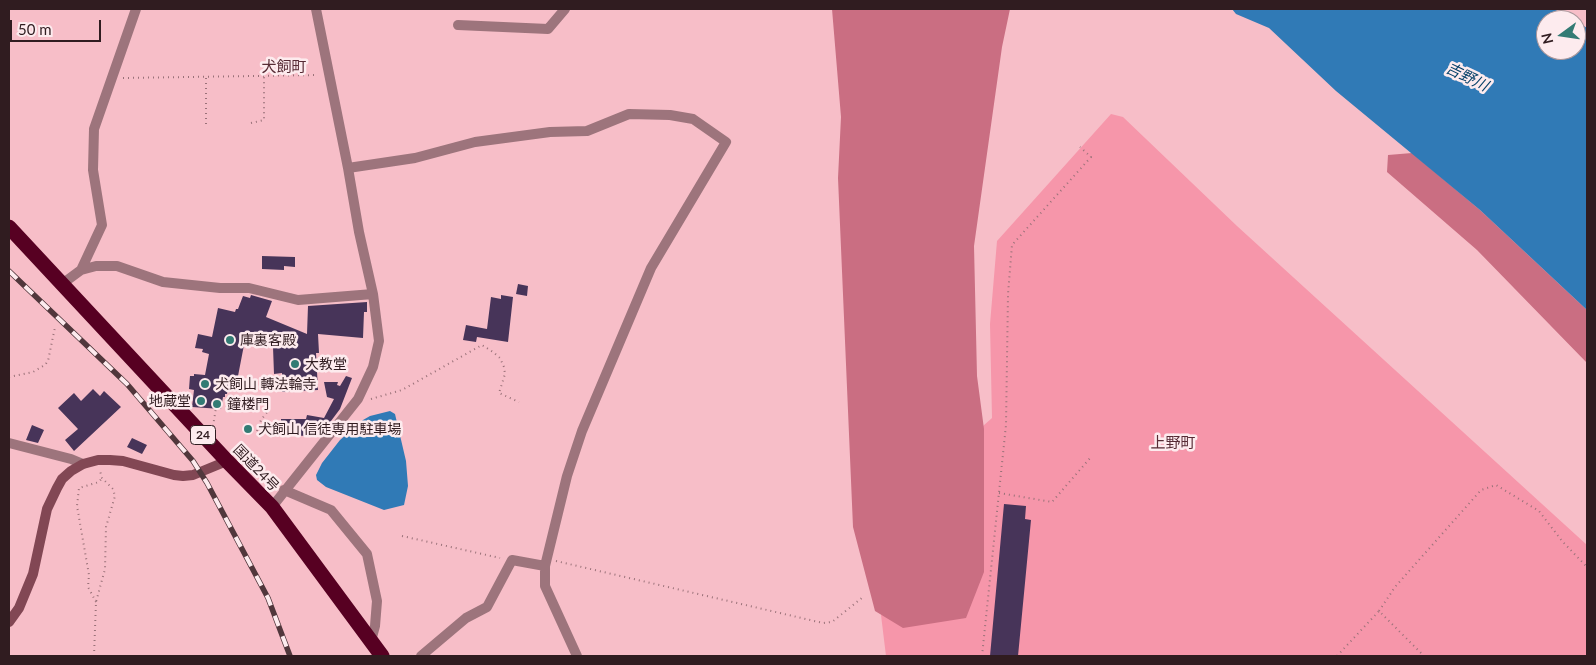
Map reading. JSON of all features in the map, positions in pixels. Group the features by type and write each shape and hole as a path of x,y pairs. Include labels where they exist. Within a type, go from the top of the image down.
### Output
{"highway":[{"name":"国道24号","path":"9,227 272,507 382,656"}],"street":[{"path":"81,270 102,225 93,170 94,129 110,78 136,9"},
{"path":"272,507 358,399 374,366 379,341 373,294 359,232 316,9"},
{"path":"458,25 548,29 565,9"},
{"path":"348,168 415,158 476,142 550,132 587,130 629,114 670,115 692,118 726,142 650,268 579,440 567,476 546,563 545,586 577,656"},
{"path":"62,284 81,270 96,266 117,266 163,282 220,288 249,288 298,300 373,294"},
{"path":"9,443 71,459 83,464"},
{"path":"9,622 19,608 30,582 47,509 62,479 83,464 98,460 123,461 183,476 227,461"},
{"path":"284,490 330,510 367,554 377,601 375,626 371,641"},
{"path":"421,656 466,618 487,607 512,560 546,563"}],"path":[{"path":"110,78 329,75"},
{"path":"251,123 264,120 264,76"},
{"path":"206,77 206,125"},
{"path":"982,656 1006,424 1008,294 1012,246 1091,157 1080,147"},
{"path":"9,377 33,372 45,366 48,361 55,327"},
{"path":"358,399 369,399 402,390 482,346 500,358 504,367 506,374 500,393 520,402"},
{"path":"213,427 216,408"},
{"path":"257,431 261,420 268,411"},
{"path":"999,493 1052,502 1091,457"},
{"path":"94,656 96,602 105,569 106,527 115,496 113,489 102,478 98,460"},
{"path":"96,602 88,587 90,575 77,506 79,488 98,482 102,478"},
{"path":"1337,656 1379,611 1395,587 1481,490 1496,485 1540,511 1562,541 1587,567"},
{"path":"402,536 512,560"},
{"path":"546,563 823,622 832,622 863,597"},
{"path":"1379,611 1424,656"}],"shaded area":[{"path":"832,9 1010,9 1002,47 974,246 977,376 984,429 984,572 966,618 903,628 875,611 853,527 838,178 841,117"},
{"path":"1111,114 1123,117 1237,226 1587,545 1587,656 886,656 881,615 956,603 974,434 992,418 990,324 997,241"},
{"path":"1412,153 1480,210 1587,310 1587,363 1477,250 1387,172 1388,155"}],"water":[{"name":"吉野川","path":"1232,9 1554,9 1556,10 1536,10 1536,60 1586,60 1587,28 1587,310 1480,210 1336,91 1269,28 1236,14"},
{"path":"390,411 395,414 406,461 408,486 404,505 384,510 326,487 317,480 316,475 322,463 340,440 363,420 370,416"}],"building":[{"path":"262,256 295,257 295,267 284,266 284,270 262,269"},
{"path":"518,284 528,286 527,296 516,294"},
{"path":"251,295 272,301 266,317 307,334 308,306 367,302 367,312 364,312 363,338 318,334 319,353 316,353 318,390 282,392 282,373 274,374 273,347 249,338 247,346 244,345 238,376 244,377 242,387 229,384 227,394 223,397 221,409 192,407 194,390 189,389 190,376 194,376 194,374 205,375 209,354 202,352 203,349 195,348 198,334 212,337 218,308 235,312 243,296 250,298"},
{"path":"501,295 513,297 508,342 477,337 476,342 463,340 466,325 487,329 491,297 501,299"},
{"path":"346,376 352,378 340,409 319,437 281,436 281,419 306,419 307,415 324,418 334,399 327,397 324,382 338,382 337,385 340,386"},
{"path":"93,389 100,396 104,391 121,407 74,451 65,440 78,429 58,408 74,393 81,401"},
{"path":"32,425 44,430 38,443 26,440"},
{"path":"132,438 147,445 142,454 127,447"},
{"path":"1004,504 1026,506 1025,519 1031,520 1018,656 990,656"}],"railway":[{"path":"9,271 127,384 193,461 207,483 268,598 290,656"}],"place":[{"name":"庫裏客殿","path":"230,340"},
{"name":"大教堂","path":"295,364"},
{"name":"犬飼山 轉法輪寺","path":"205,384"},
{"name":"地蔵堂","path":"201,401"},
{"name":"鐘楼門","path":"217,404"},
{"name":"犬飼山 信徒専用駐車場","path":"248,429"}],"district":[{"name":"犬飼町","path":"284,67"},
{"name":"上野町","path":"1173,443"}]}
